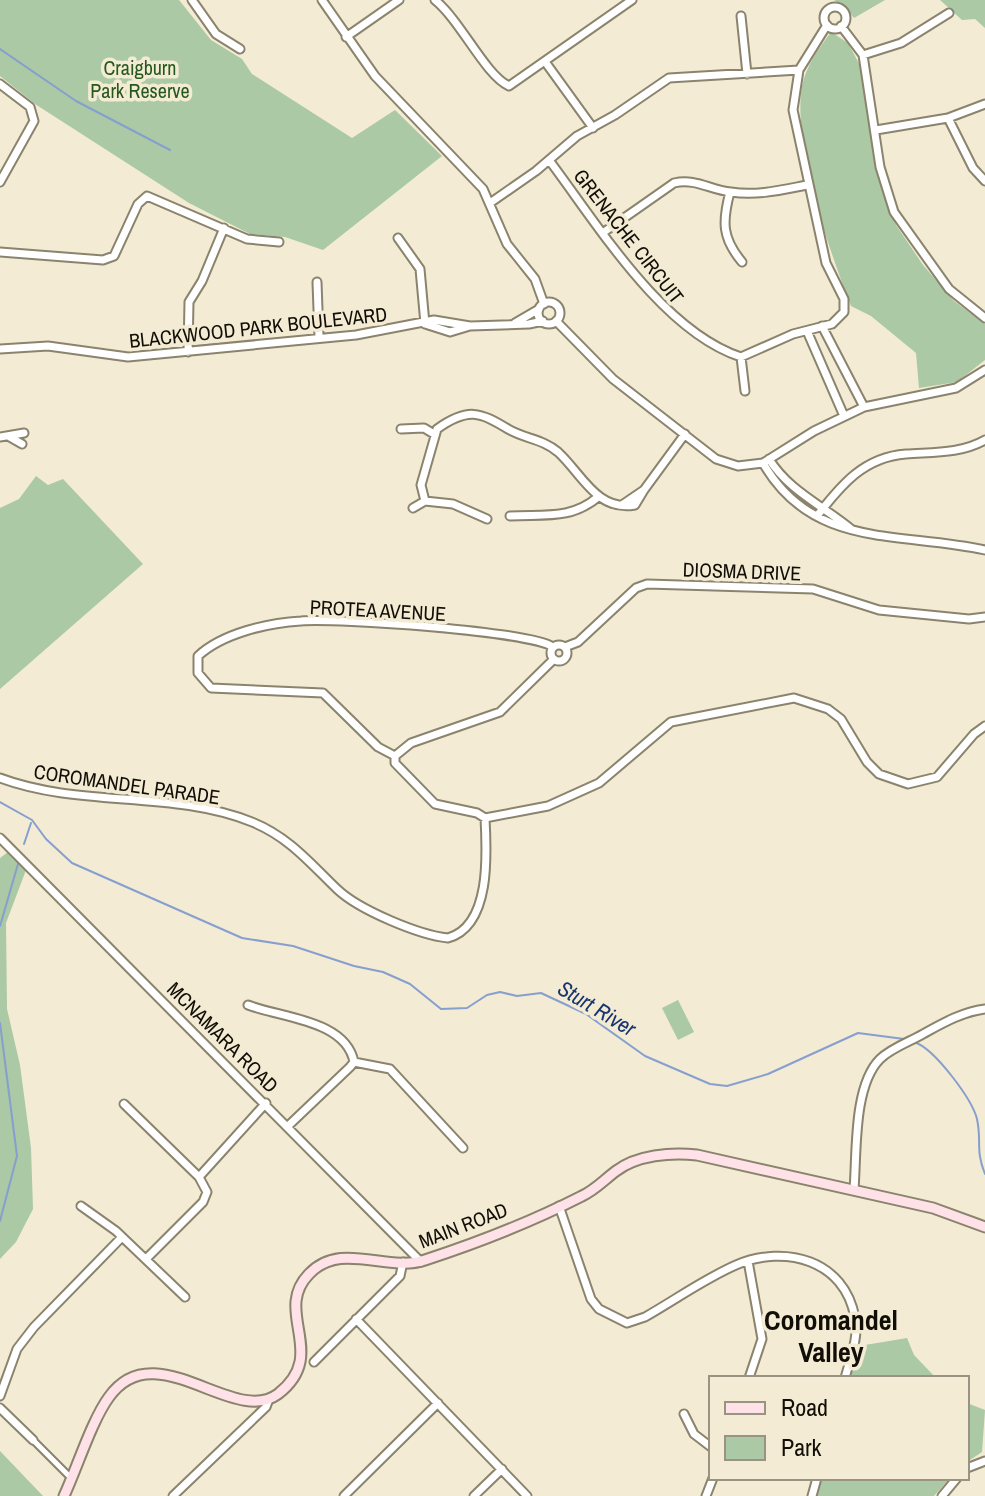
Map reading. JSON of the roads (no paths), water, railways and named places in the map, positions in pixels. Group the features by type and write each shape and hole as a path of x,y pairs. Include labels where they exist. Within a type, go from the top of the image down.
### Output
{"main road":[{"name":"MAIN ROAD","path":"269,1399 299,1374 302,1361 296,1301 309,1273 331,1260 346,1257 421,1262 593,1190 636,1160 684,1153 933,1208 985,1227"},
{"path":"64,1496 109,1396 127,1381 162,1374 247,1399 269,1399"}],"street":[{"path":"192,0 216,34 240,49"},
{"path":"322,0 375,76 470,172 490,203 507,244 535,279 543,321"},
{"path":"346,37 399,0"},
{"path":"435,0 453,15 503,83 516,85 632,0"},
{"path":"825,0 830,8 843,11 845,21 841,26"},
{"path":"745,391 741,357 838,321 845,305 826,263 793,110 799,70 827,25 825,16 830,8"},
{"path":"863,55 901,43 949,13"},
{"path":"741,16 747,74"},
{"path":"827,25 841,26 863,55 885,185 903,228 949,289 985,318"},
{"path":"546,63 593,128"},
{"path":"490,203 577,136 669,78 799,70"},
{"path":"0,84 30,107 34,121 0,182"},
{"path":"876,130 948,118 985,104"},
{"path":"948,118 973,168 985,181"},
{"name":"GRENACHE CIRCUIT","path":"549,160 673,317 741,357"},
{"path":"604,232 674,183 694,181 730,192 755,194 807,185"},
{"path":"730,192 723,218 726,243 742,262"},
{"path":"3,242 2,252 103,260 114,256 138,204 147,196 247,239 279,242"},
{"path":"188,352 189,302 202,281 224,228"},
{"path":"398,238 420,269 425,324"},
{"path":"317,282 319,337"},
{"path":"542,306 554,303 559,308 556,321 613,379 726,464 750,466 766,461 864,407 956,388 985,370"},
{"name":"BLACKWOOD PARK BOULEVARD","path":"513,324 542,306"},
{"name":"BLACKWOOD PARK BOULEVARD","path":"0,349 48,346 128,357 425,324 450,332 470,326 556,321"},
{"path":"822,326 864,407"},
{"path":"807,331 844,416"},
{"path":"425,501 421,485 434,434 441,426 481,413 558,452 598,497 620,506 635,505 685,434"},
{"path":"401,429 424,428 434,434"},
{"path":"4,436 24,433"},
{"path":"4,436 22,444"},
{"path":"817,516 842,484 871,463 903,455 958,451 985,440"},
{"path":"766,461 787,484 852,530"},
{"path":"766,461 781,492 832,526 985,550"},
{"path":"510,516 570,514 583,510 598,497"},
{"path":"413,508 425,501 453,504 487,519"},
{"name":"DIOSMA DRIVE","path":"554,659 564,660 565,647 578,642 636,588 647,584 813,589 879,610 969,619 985,617"},
{"name":"PROTEA AVENUE","path":"395,756 378,747 323,693 211,688 198,673 198,656 211,644 235,635 301,621 429,628 531,640 553,647"},
{"path":"565,647 553,647 554,659 500,712 411,743 395,756 395,763 435,804 477,813 485,818 548,806 599,783 671,722 794,698 828,709 841,719 874,770 898,783 937,777 974,734 985,726"},
{"name":"COROMANDEL PARADE","path":"0,778 47,790 196,808 252,822 294,846 352,900 399,922 448,938 465,931 476,914 486,842 485,818"},
{"name":"MCNAMARA ROAD","path":"0,838 421,1262"},
{"path":"248,1005 334,1032 352,1053 354,1062"},
{"path":"854,1189 866,1079 881,1058 965,1012 985,1009"},
{"path":"288,1126 354,1062"},
{"path":"354,1062 390,1069 463,1148"},
{"path":"199,1177 266,1103"},
{"path":"124,1104 199,1177 207,1192 203,1202 146,1259"},
{"path":"81,1206 122,1237 185,1297"},
{"path":"559,1206 591,1299 599,1309 627,1323 645,1317 748,1261 783,1255 801,1257 824,1267 841,1283 856,1319 856,1339 846,1376"},
{"path":"0,1396 17,1349 122,1237"},
{"path":"748,1261 762,1339 750,1376"},
{"path":"314,1362 400,1276 403,1262"},
{"path":"356,1319 527,1496"},
{"path":"173,1496 266,1407 269,1399"},
{"path":"344,1496 438,1403"},
{"path":"0,1408 72,1479"},
{"path":"684,1414 694,1434 709,1445"},
{"path":"474,1496 502,1469"},
{"path":"942,1496 955,1480"}],"waterway":[{"path":"0,49 76,101 170,150"},
{"name":"Sturt River","path":"0,802 32,820 46,839 72,863 242,938 293,946 383,972 410,984 441,1009 467,1008 487,995 500,992 517,996 541,993 586,1014 645,1056 710,1084 727,1086 768,1074 858,1033 904,1039"},
{"path":"24,844 31,823"},
{"path":"0,926 18,864"},
{"path":"0,1023 17,1156 0,1221"},
{"name":"Sturt River","path":"914,1042 932,1054 951,1075 974,1110 985,1174"}],"district":[{"name":"Coromandel Valley","path":"831,1336"}],"park label":[{"name":"Craigburn Park Reserve","path":"140,78"}]}
